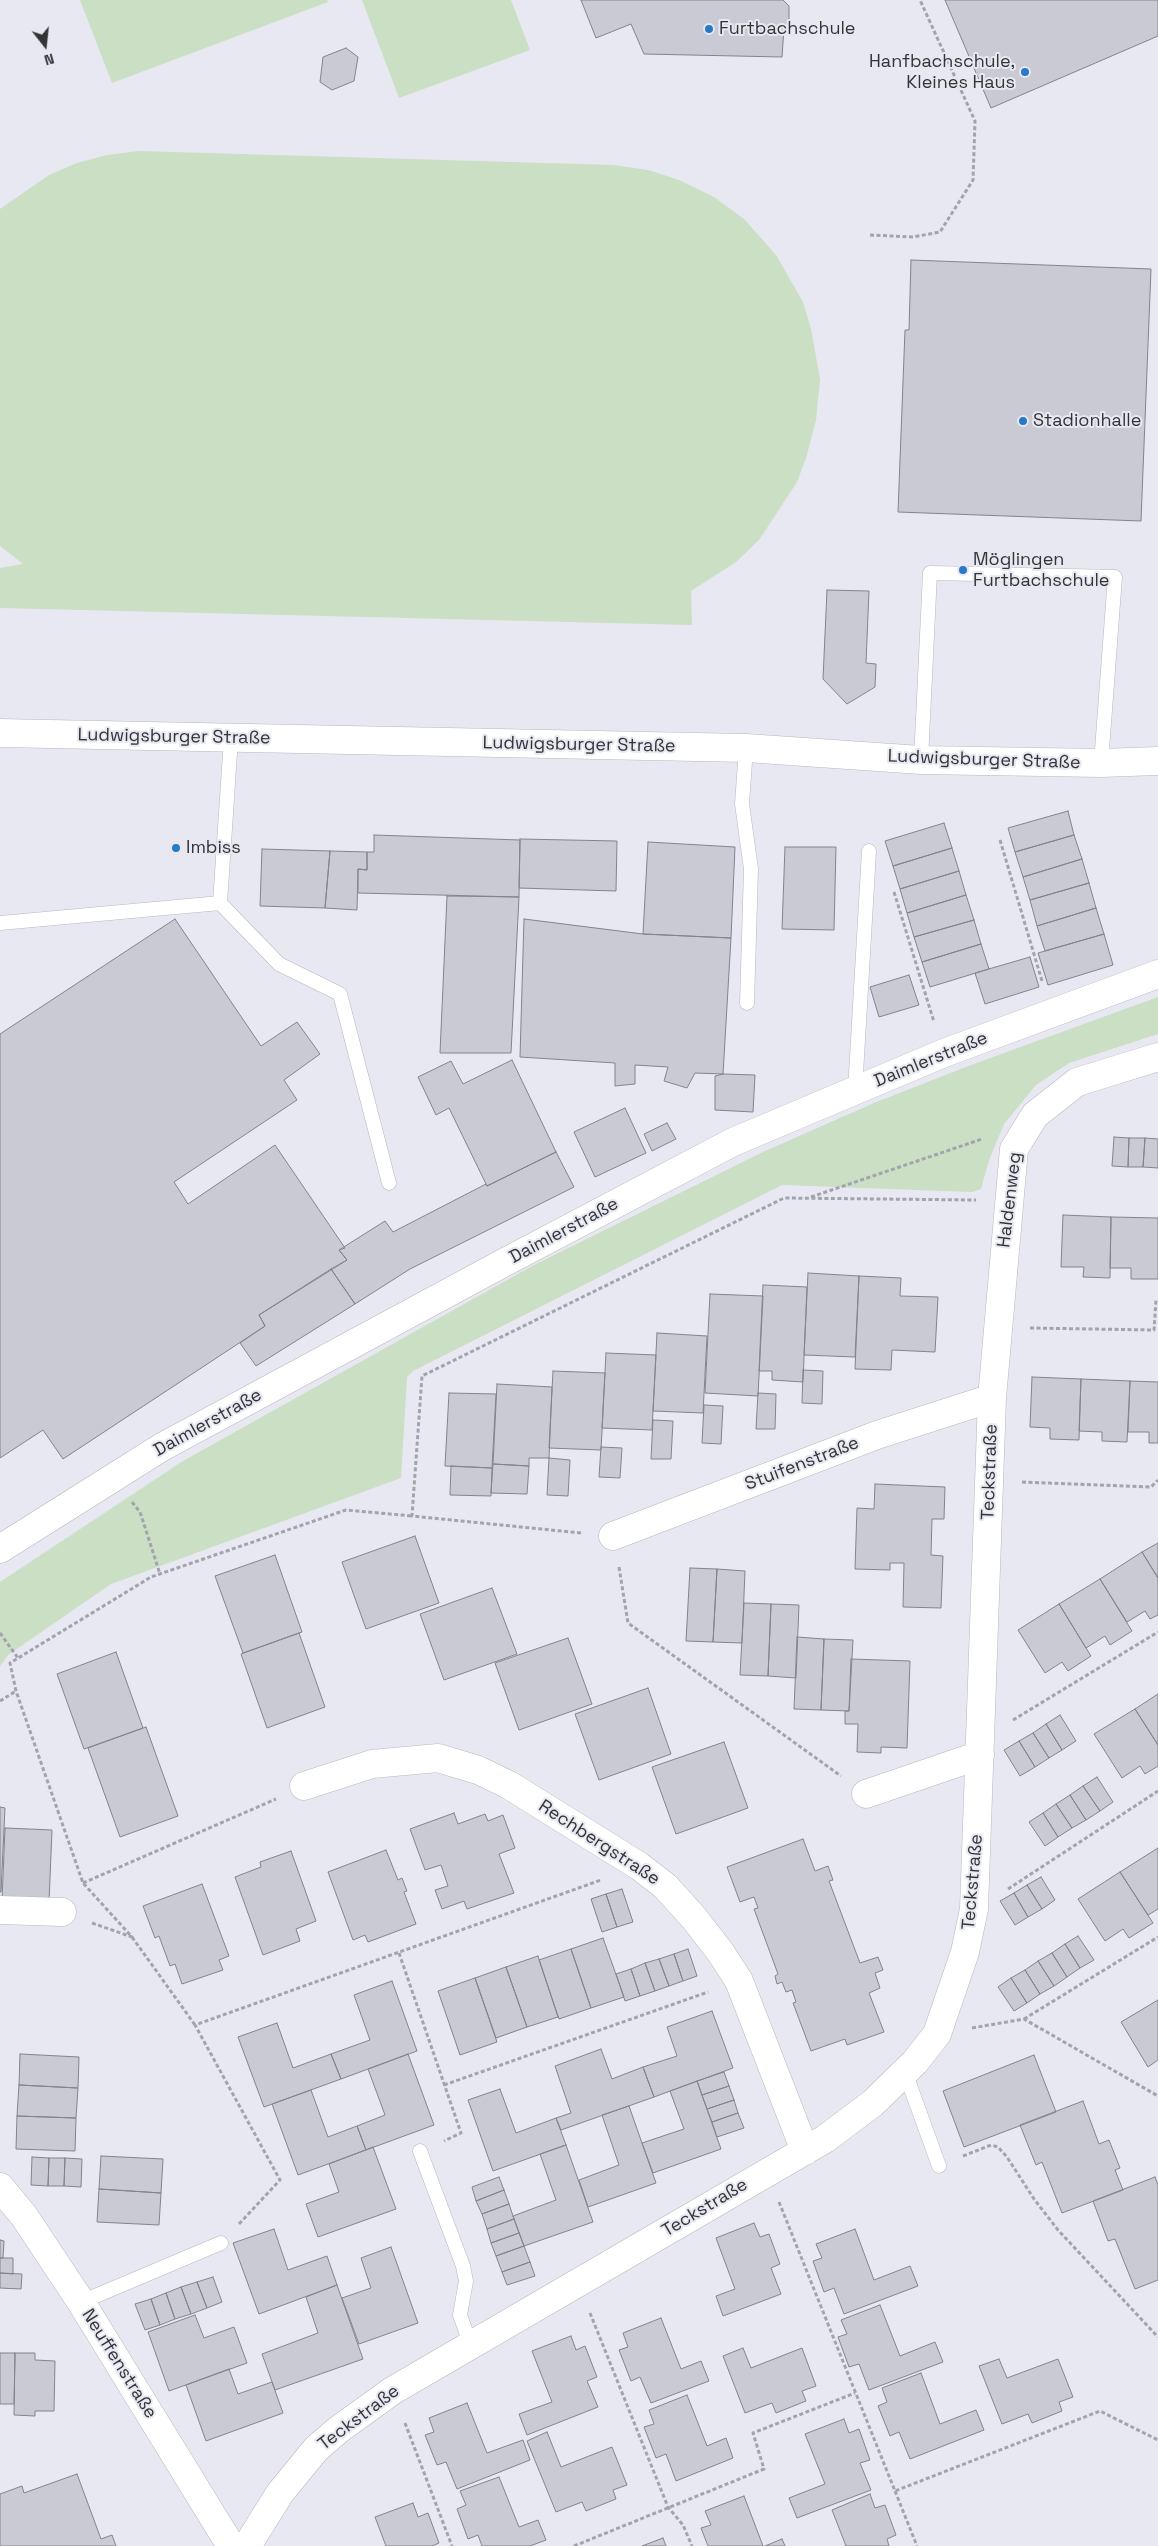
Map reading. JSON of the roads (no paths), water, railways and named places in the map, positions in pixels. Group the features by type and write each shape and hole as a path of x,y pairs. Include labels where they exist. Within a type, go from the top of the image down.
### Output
{"street":[{"name":"Ludwigsburger Straße","path":"0,733 746,748 921,760 1101,763 1158,761"},
{"name":"Daimlerstraße","path":"0,1549 162,1448 524,1252 733,1142 944,1053 1158,974"},
{"name":"Haldenweg","path":"992,1398 1014,1149 1035,1115 1077,1082 1158,1058"},
{"name":"Teckstraße","path":"247,2546 280,2493 316,2449 338,2430 392,2391 578,2285 766,2172 805,2151 849,2122 905,2072 937,2034 965,1952 974,1910 992,1398"},
{"name":"Stuifenstraße","path":"613,1536 877,1435 992,1398"},
{"path":"866,1794 980,1747"},
{"name":"Rechbergstraße","path":"304,1786 372,1764 438,1758 478,1770 509,1785 639,1866 665,1886 694,1918 739,1980 805,2151"},
{"path":"0,1910 62,1912"},
{"name":"Neuffenstraße","path":"0,2187 24,2216 81,2302 231,2546"}],"lane":[{"path":"921,760 930,573 1116,577 1101,763"},
{"path":"231,738 220,903 279,964 340,994 389,1183"},
{"path":"746,748 742,804 751,869 746,1003"},
{"path":"855,1091 868,851"},
{"path":"0,922 220,903"},
{"path":"905,2072 939,2166"},
{"path":"420,2151 463,2266 466,2281 460,2315 472,2346"},
{"path":"81,2302 222,2243"}],"place":[{"name":"Furtbachschule","path":"709,29"},
{"name":"Hanfbachschule, Kleines Haus","path":"1025,72"},
{"name":"Stadionhalle","path":"1023,421"},
{"name":"Möglingen Furtbachschule","path":"963,570"},
{"name":"Imbiss","path":"176,848"}]}
